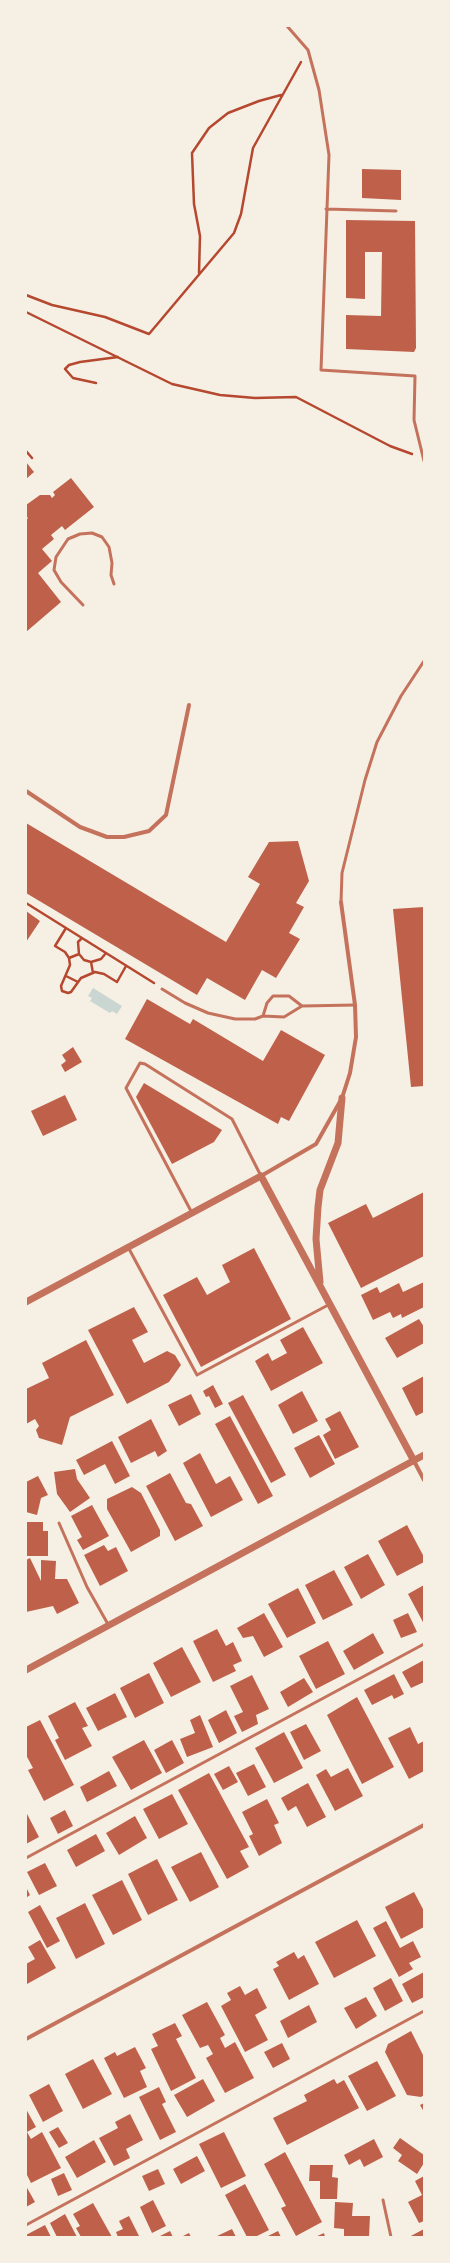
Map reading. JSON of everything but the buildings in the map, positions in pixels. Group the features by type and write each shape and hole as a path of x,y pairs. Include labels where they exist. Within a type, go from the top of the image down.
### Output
{"street":[{"path":"26,791 80,827 107,837 124,837 148,831 166,815 189,705"},
{"path":"26,1302 261,1176 316,1144 342,1098 350,1073 356,1037 355,1005 341,902"},
{"path":"320,1286 316,1239 318,1207 320,1190 338,1143 342,1098"},
{"path":"261,1176 424,1480"},
{"path":"26,1670 424,1455"},
{"path":"26,2039 424,1825"}],"lane":[{"path":"287,26 308,50 319,90 329,155 320,370 415,376 414,420 422,458 424,461"},
{"path":"326,209 396,211"},
{"path":"83,605 61,582 54,570 56,557 68,539 80,534 92,533 102,537 108,548 112,563 110,575 114,584"},
{"path":"341,902 342,873 365,780 377,742 401,696 424,661"},
{"path":"162,989 185,1003 208,1013 235,1019 255,1019 263,1016 284,1017 302,1006 355,1005"},
{"path":"263,1016 267,1003 273,996 289,996 302,1006"},
{"path":"192,1213 126,1088 140,1063 145,1064 232,1119 261,1176"},
{"path":"128,1247 198,1376 330,1304"},
{"path":"59,1524 87,1587 109,1626"},
{"path":"26,1858 424,1644"},
{"path":"26,2226 424,2011"},
{"path":"383,2200 391,2237"}],"path":[{"path":"26,295 52,304 105,316 149,334 188,290 199,273 225,245 236,228 253,148 308,50"},
{"path":"199,273 200,236 194,204 192,153 209,128 228,114 259,101 282,95"},
{"path":"26,312 172,384 220,395 255,398 296,397 390,446 422,458"},
{"path":"96,383 73,378 65,370 69,365 80,362 119,357"},
{"path":"26,451 32,458"},
{"path":"26,903 162,989"},
{"path":"66,928 55,946 65,952 69,958 70,965 61,986 62,990 68,993 71,992 81,978 93,973 104,974 117,982 126,966"},
{"path":"82,938 78,942 79,954 84,960 91,962 101,959 106,953"},
{"path":"69,958 79,954"},
{"path":"91,962 93,973"},
{"path":"66,976 78,982"}],"shaded area":[{"path":"93,988 122,1006 117,1014 112,1011 110,1013 90,1001 92,998 88,996"}]}
